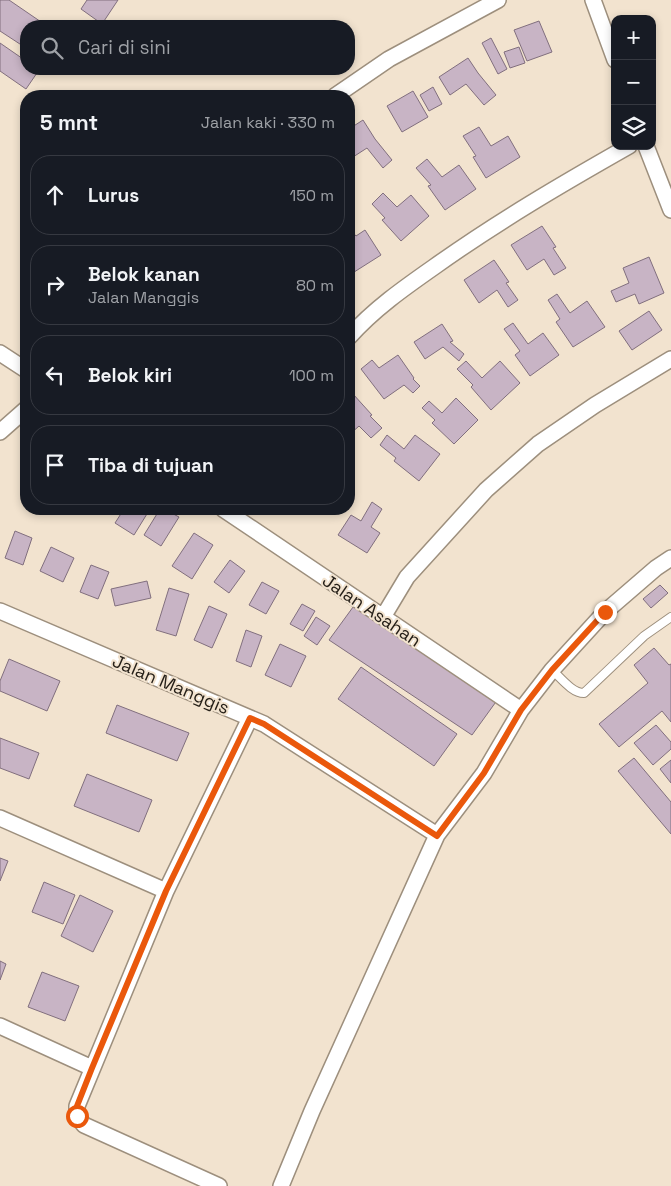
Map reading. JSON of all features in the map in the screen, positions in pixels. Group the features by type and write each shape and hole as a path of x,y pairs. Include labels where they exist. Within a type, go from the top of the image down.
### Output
{"street":[{"path":"344,90 389,59 498,0"},
{"path":"594,0 611,49"},
{"path":"355,330 396,294 480,234 563,183 622,150"},
{"path":"648,150 671,210"},
{"path":"0,353 20,366"},
{"path":"382,617 407,577 486,490 538,444 595,405 671,359"},
{"path":"0,432 20,414"},
{"name":"Jalan Asahan","path":"232,515 521,710"},
{"path":"280,1186 437,836 484,773 521,710 552,670 605,612 656,568 671,558"},
{"name":"Jalan Manggis","path":"0,611 264,724 437,836"},
{"path":"219,1186 84,1125 77,1116 77,1106 166,891 250,718"},
{"path":"0,818 166,891"},
{"path":"0,1026 92,1068"}],"lane":[{"path":"552,670 573,690 584,693 644,636 671,617"}],"building":[{"path":"0,0 9,0 38,20 20,20 20,44 0,31"},
{"path":"87,0 118,0 105,20 96,20 81,9"},
{"path":"539,21 552,52 527,61 514,30"},
{"path":"491,38 507,69 498,74 482,43"},
{"path":"0,43 20,57 20,75 36,75 26,89 0,71"},
{"path":"519,47 525,63 510,68 504,52"},
{"path":"468,58 496,95 484,105 466,84 450,95 439,77"},
{"path":"433,87 442,104 429,111 420,95"},
{"path":"413,91 428,117 402,132 387,106"},
{"path":"363,120 392,160 383,168 367,148 355,156 355,125"},
{"path":"479,127 491,146 508,136 520,157 486,178 473,157 476,156 463,136"},
{"path":"427,159 442,177 459,165 476,189 445,210 428,186 431,185 416,168"},
{"path":"383,193 397,207 411,195 429,216 401,241 382,220 385,218 372,204"},
{"path":"542,226 556,247 553,248 566,268 554,275 544,259 527,270 511,245"},
{"path":"365,230 381,255 355,271 355,235"},
{"path":"649,257 664,293 639,304 635,294 616,302 611,291 629,283 623,268"},
{"path":"494,260 509,282 506,283 518,300 508,307 497,290 479,303 464,280"},
{"path":"557,294 570,313 587,301 605,327 573,347 556,322 560,319 548,300"},
{"path":"649,311 662,330 632,350 619,331"},
{"path":"513,323 528,344 543,333 559,355 530,376 515,355 520,351 504,329"},
{"path":"442,324 453,341 450,342 464,354 459,361 443,347 425,359 414,342"},
{"path":"398,355 413,379 420,386 413,393 404,385 384,399 361,369 372,360 379,368"},
{"path":"466,361 482,378 500,361 520,383 491,410 471,387 473,385 457,369"},
{"path":"355,396 382,428 371,438 359,426 355,430"},
{"path":"456,398 478,420 454,444 432,423 435,420 422,408 429,401 442,413"},
{"path":"387,435 404,449 415,435 440,454 419,481 394,461 396,458 380,445"},
{"path":"372,502 382,509 371,527 380,533 367,553 338,535 351,515 361,521"},
{"path":"120,515 146,515 134,535 115,523"},
{"path":"156,515 175,515 179,517 161,546 144,535"},
{"path":"15,531 32,538 23,565 5,558"},
{"path":"194,533 213,545 192,579 172,566"},
{"path":"51,547 74,558 63,582 40,571"},
{"path":"230,560 245,571 229,593 214,582"},
{"path":"91,565 109,572 98,599 80,592"},
{"path":"147,581 151,598 115,606 111,589"},
{"path":"262,582 279,591 266,614 249,605"},
{"path":"660,585 668,593 651,608 643,599"},
{"path":"169,588 189,594 176,636 156,630"},
{"path":"356,603 498,699 472,735 329,640"},
{"path":"302,604 315,611 303,631 290,624"},
{"path":"209,606 227,614 212,648 194,640"},
{"path":"316,617 330,626 317,645 304,636"},
{"path":"246,630 262,636 251,667 236,661"},
{"path":"280,644 306,656 291,687 265,675"},
{"path":"654,648 669,665 671,664 671,722 662,711 619,747 599,724 648,683 634,665"},
{"path":"9,659 60,681 47,711 0,691 0,681"},
{"path":"361,667 457,734 434,766 338,699"},
{"path":"117,705 189,733 177,761 106,733"},
{"path":"656,725 671,742 671,749 653,765 634,743"},
{"path":"0,738 39,753 29,779 0,768"},
{"path":"634,758 671,802 671,834 618,771"},
{"path":"671,760 671,783 660,769"},
{"path":"87,774 152,800 139,832 74,806"},
{"path":"0,858 8,861 0,881"},
{"path":"44,882 75,895 63,924 32,912"},
{"path":"80,895 113,911 93,952 61,936"},
{"path":"0,961 6,964 0,980"},
{"path":"42,972 79,986 65,1021 28,1007"}],"route":[{"path":"77,1116 77,1106 92,1068 166,891 250,718 264,724 437,836 484,773 521,710 552,670 605,612"}]}
